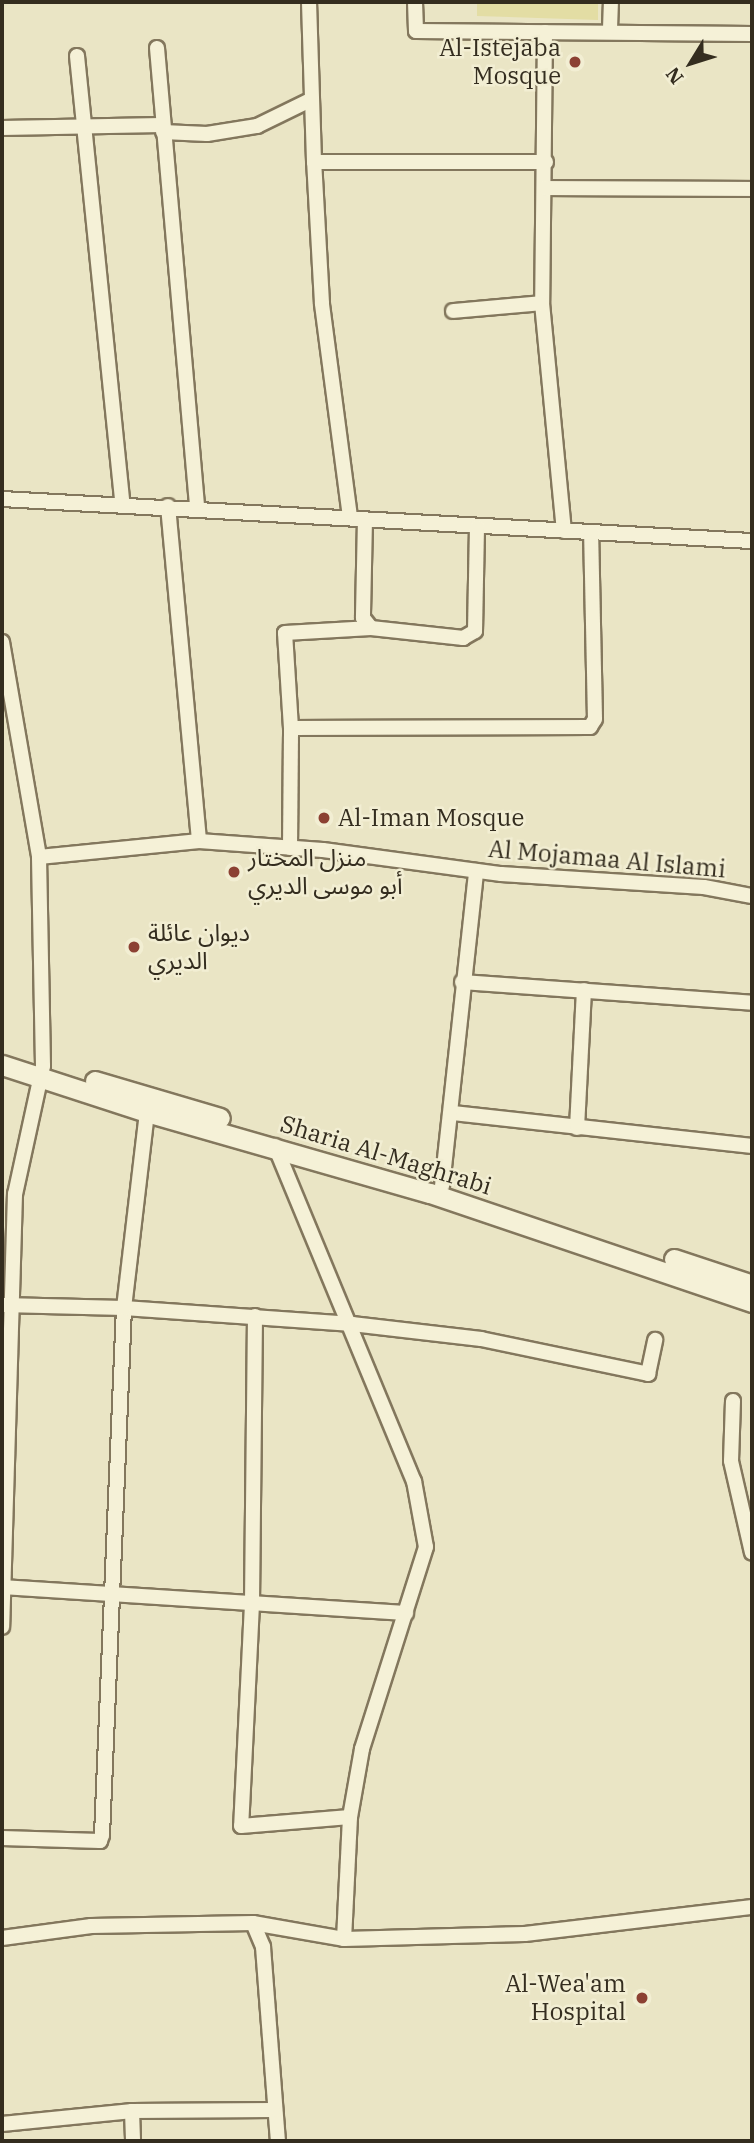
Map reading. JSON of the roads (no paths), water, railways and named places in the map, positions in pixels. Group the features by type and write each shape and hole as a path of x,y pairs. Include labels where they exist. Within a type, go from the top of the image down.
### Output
{"main road":[{"name":"Sharia Al-Maghrabi","path":"2,1055 146,1112 275,1146 752,1302"},
{"name":"Sharia Al-Maghrabi","path":"2,1065 42,1070 442,1185 752,1286"}],"street":[{"path":"309,2 322,303 357,518 363,618 371,628"},
{"path":"415,2 416,31 545,32 610,29 752,34"},
{"path":"610,29 611,2"},
{"path":"545,32 546,188 542,303 564,531"},
{"path":"157,48 197,508"},
{"path":"77,57 123,505"},
{"path":"2,128 163,128 206,134 257,126 312,99"},
{"path":"314,162 546,162"},
{"path":"546,188 752,189"},
{"path":"453,311 542,303"},
{"path":"2,499 168,506 477,527 752,541"},
{"path":"168,506 199,841"},
{"path":"290,848 291,728 285,633 371,628 470,636 475,631 477,527"},
{"path":"291,728 590,727 595,719 591,532"},
{"path":"2,642 39,857 42,1070 8,1193 2,1627"},
{"name":"Al Mojamaa Al Islami","path":"39,857 199,841 290,848 476,871 704,887 752,896"},
{"path":"442,1185 453,1114 463,982 476,871"},
{"path":"463,982 752,1003"},
{"path":"577,1128 584,990"},
{"path":"2,1838 100,1841 124,1308 146,1112"},
{"path":"453,1114 752,1146"},
{"path":"275,1146 352,1324 414,1481 426,1547 362,1749 350,1817 344,1939"},
{"path":"6,1306 124,1308 352,1324 481,1339 649,1374 655,1340"},
{"path":"255,1316 252,1604 241,1826 350,1817"},
{"path":"733,1401 731,1461 752,1553"},
{"path":"3,1587 406,1613"},
{"path":"2,1938 91,1926 253,1923 344,1939 525,1934 752,1907"},
{"path":"253,1923 263,1947 273,2110 278,2141"},
{"path":"2,2124 132,2111 273,2110"},
{"path":"132,2111 133,2141"}],"place":[{"name":"Al-Istejaba Mosque","path":"575,62"},
{"name":"Al-Iman Mosque","path":"324,818"},
{"name":"منزل المختار أبو موسى الديري","path":"234,872"},
{"name":"ديوان عائلة الديري","path":"134,947"},
{"name":"Al-Wea'am Hospital","path":"642,1998"}]}
